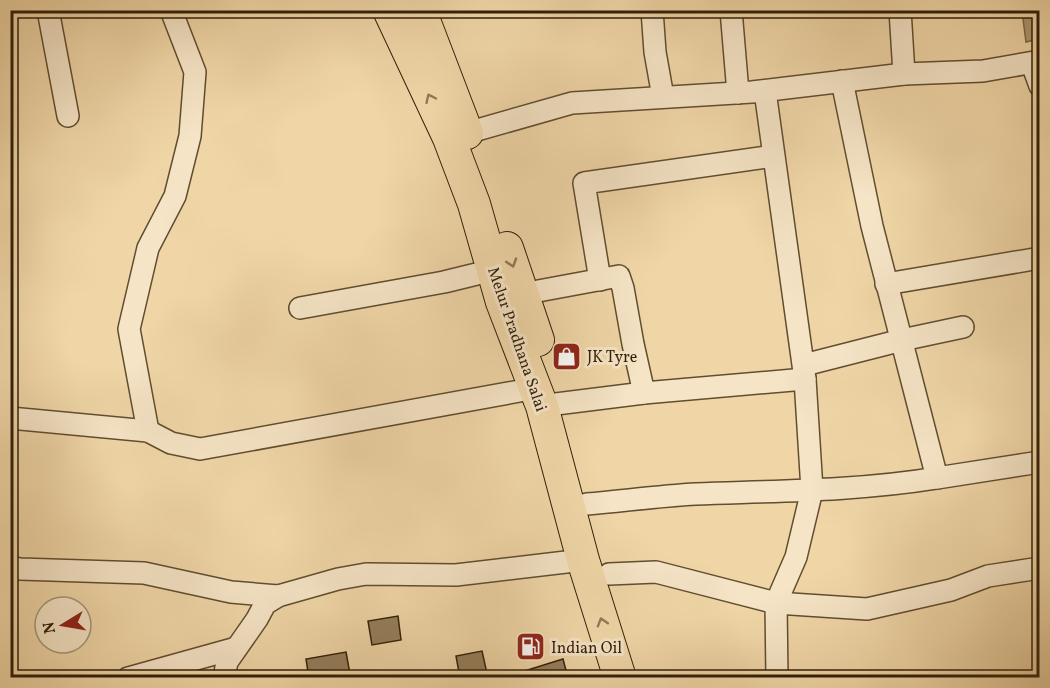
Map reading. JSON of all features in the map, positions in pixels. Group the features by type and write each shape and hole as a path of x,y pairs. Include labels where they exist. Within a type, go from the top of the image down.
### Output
{"main road":[{"name":"Melur Pradhana Salai","path":"389,10 489,191 522,294 570,506 642,678"},
{"name":"Melur Pradhana Salai","path":"420,10 458,135 474,204 502,302 546,396 586,504 596,567 620,678"}],"street":[{"path":"48,10 68,116"},
{"path":"148,431 129,329 148,248 175,196 190,136 195,72 171,10"},
{"path":"652,10 655,52 663,97"},
{"path":"731,10 738,93"},
{"path":"900,10 904,74"},
{"path":"458,135 572,103 765,91 904,74 983,71 1036,63 1040,86"},
{"path":"842,81 872,226 937,478"},
{"path":"765,91 805,372 812,490 796,557 776,603 777,678"},
{"path":"600,280 584,183 773,156"},
{"path":"886,284 1040,258"},
{"path":"300,308 444,282 493,270"},
{"path":"522,294 619,276 644,393"},
{"path":"10,418 148,431 171,443 200,449 546,396 644,393 805,372 902,340 963,327"},
{"path":"586,504 692,494 896,485 1040,462"},
{"path":"10,567 144,573 231,592 278,596"},
{"path":"224,678 227,662 265,604 278,596 338,579 366,574 456,575 596,567 656,572 776,603 867,609 951,590 988,576 1040,568"},
{"path":"128,678 236,648"}],"shaded area":[{"path":"1022,11 1039,11 1039,39 1026,42"}],"building":[{"path":"398,616 401,640 372,645 368,621"},
{"path":"482,651 488,678 460,678 456,656"},
{"path":"346,652 350,674 328,678 309,678 306,659"},
{"path":"563,659 568,678 520,678 518,673"}],"place":[{"name":"JK Tyre","path":"566,356"},
{"name":"Indian Oil","path":"530,647"}]}
